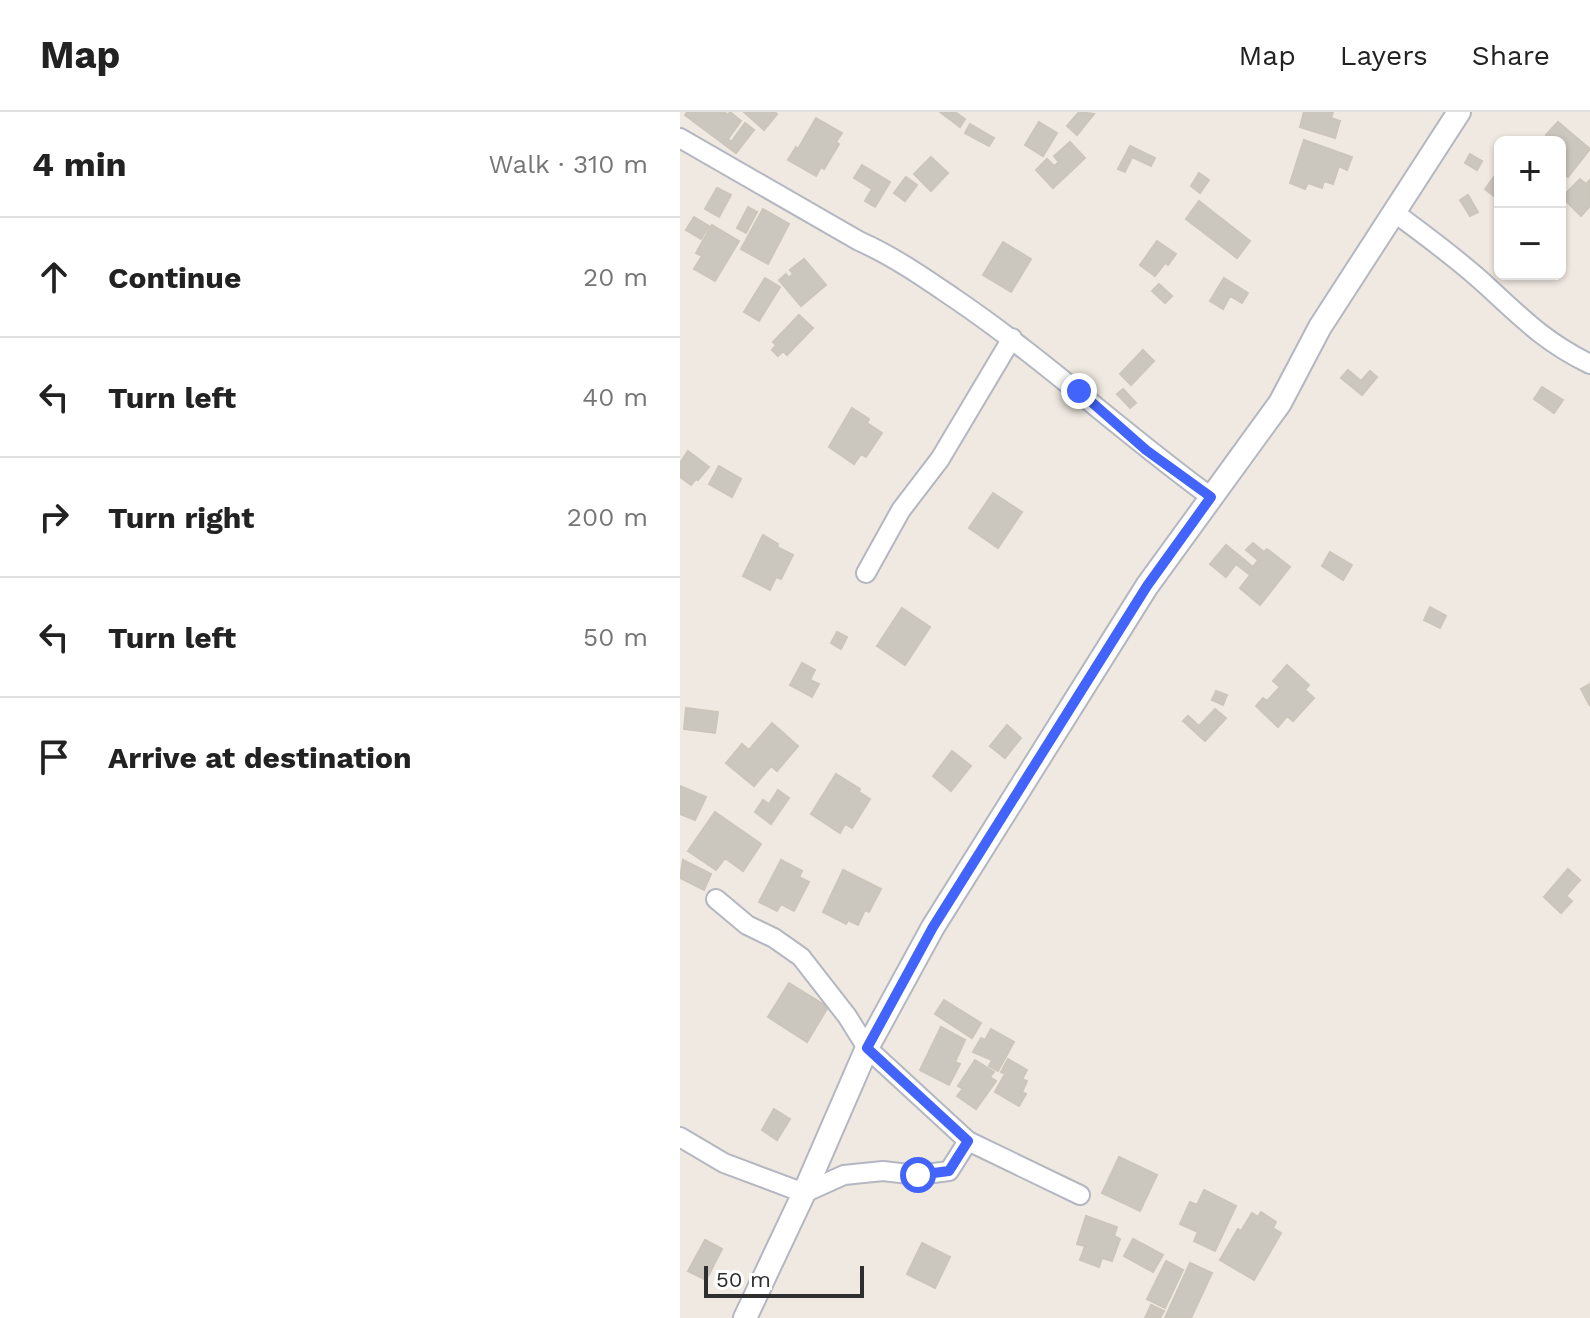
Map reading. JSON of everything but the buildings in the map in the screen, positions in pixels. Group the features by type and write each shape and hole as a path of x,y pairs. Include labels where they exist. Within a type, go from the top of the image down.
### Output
{"street":[{"path":"745,1318 867,1048 933,927 1147,586 1280,403 1320,327 1459,112"},
{"path":"680,138 859,241 888,254 1012,338 1146,450 1211,497"},
{"path":"1395,213 1486,284 1530,327 1559,349 1590,364"},
{"path":"866,573 901,510 940,459 1012,338"},
{"path":"716,899 747,925 774,938 801,957 839,1004 867,1048 968,1141 1080,1195"},
{"path":"680,1137 724,1163 804,1193 844,1175 883,1171 918,1175 949,1171 968,1141"}],"route":[{"path":"918,1175 949,1171 968,1141 867,1048 933,927 1147,586 1211,497 1146,450 1079,391"}]}
